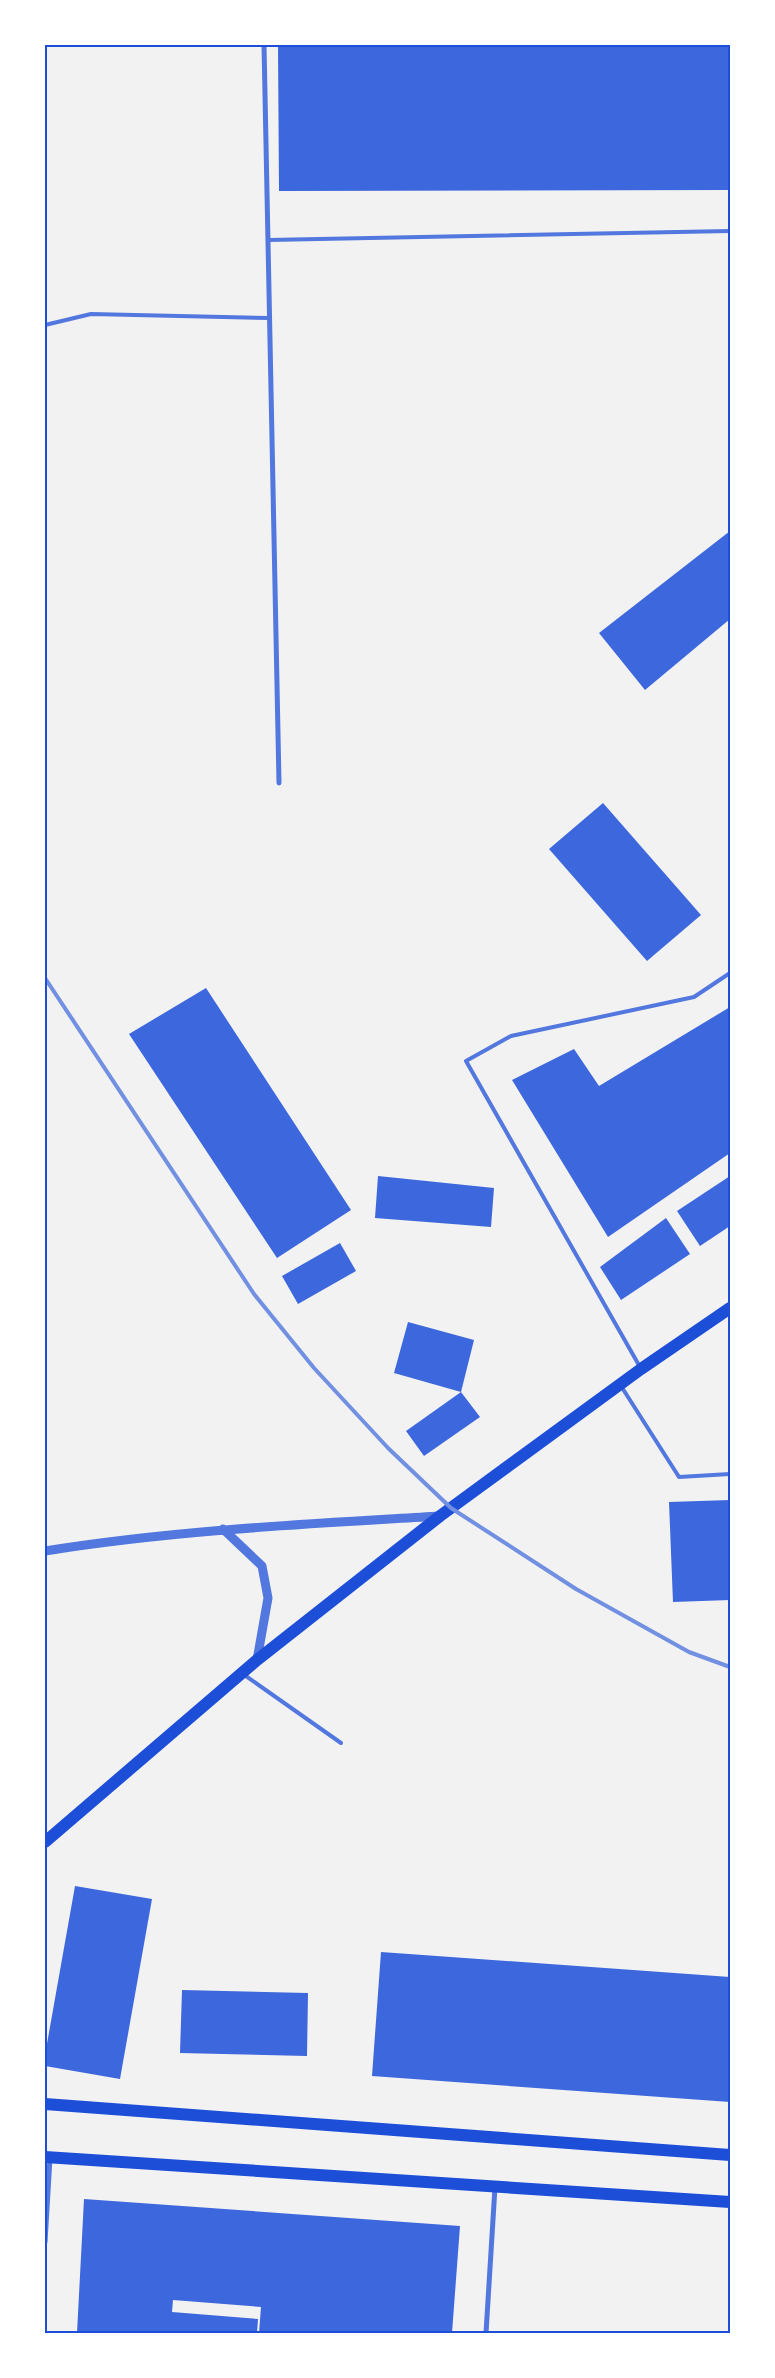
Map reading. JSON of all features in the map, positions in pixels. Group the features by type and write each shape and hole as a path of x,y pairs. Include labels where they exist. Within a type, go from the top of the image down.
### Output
{"main road":[{"path":"45,1842 243,1674 257,1660 440,1516 620,1384 730,1308"},
{"path":"48,2102 730,2155"},
{"path":"48,2157 730,2202"}],"street":[{"path":"264,45 279,783"},
{"path":"45,1551 112,1540 223,1529 440,1516"},
{"path":"223,1529 262,1566 268,1598 257,1660"},
{"path":"45,2242 48,2157"},
{"path":"486,2333 495,2187"}],"lane":[{"path":"268,240 730,231"},
{"path":"45,325 90,314 270,318"},
{"path":"641,1369 466,1061 511,1036 694,997 730,973"},
{"path":"620,1384 679,1477 730,1474"},
{"path":"243,1674 341,1743"}],"building":[{"path":"278,45 730,45 730,190 279,191"},
{"path":"730,531 730,619 645,690 599,633"},
{"path":"603,803 701,915 647,961 549,849"},
{"path":"206,988 351,1210 277,1258 129,1034"},
{"path":"730,1007 730,1153 608,1237 512,1080 574,1049 599,1086"},
{"path":"378,1176 494,1188 491,1227 375,1218"},
{"path":"730,1176 730,1226 700,1246 677,1211"},
{"path":"666,1218 690,1254 621,1300 600,1267"},
{"path":"340,1243 356,1271 298,1304 282,1276"},
{"path":"408,1322 474,1340 461,1392 394,1373"},
{"path":"461,1392 480,1417 424,1456 406,1431"},
{"path":"730,1500 730,1600 673,1602 669,1502"},
{"path":"75,1886 152,1899 120,2079 45,2066 45,2055"},
{"path":"381,1952 730,1977 730,2102 372,2076"},
{"path":"182,1990 308,1993 307,2056 180,2053"},
{"path":"84,2199 460,2226 452,2333 259,2333 261,2307 173,2300 172,2312 258,2319 257,2333 77,2333"}],"railway":[{"path":"45,978 254,1294 314,1368 388,1448 451,1508 576,1589 689,1652 730,1667"}]}
